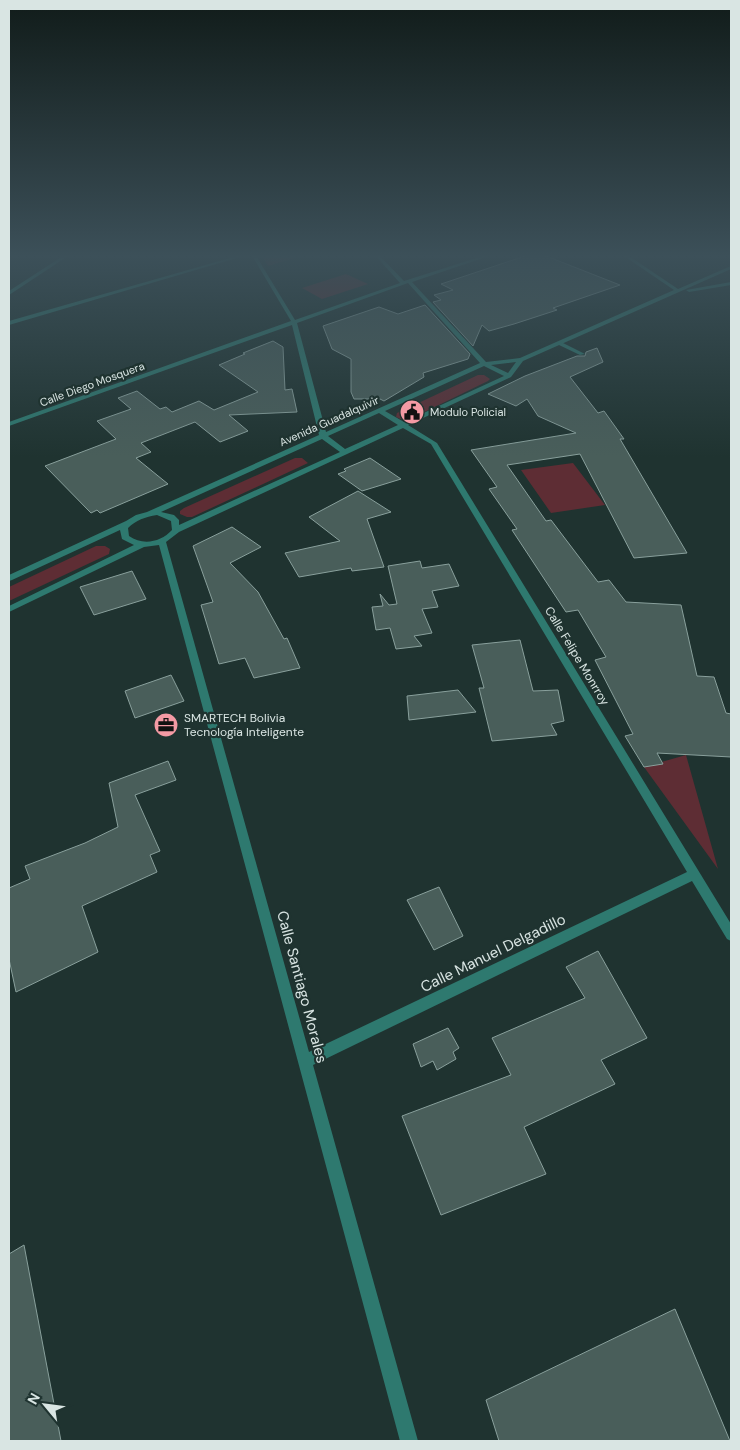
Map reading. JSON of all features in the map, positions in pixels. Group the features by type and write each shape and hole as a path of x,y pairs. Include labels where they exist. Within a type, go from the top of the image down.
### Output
{"street":[{"name":"Calle Diego Mosquera","path":"9,424 294,322"},
{"path":"294,322 323,436 345,452"},
{"path":"444,322 484,364 510,376"},
{"name":"Avenida Guadalquivir","path":"128,523 484,364 521,360 610,322"},
{"path":"560,344 582,354"},
{"path":"9,609 143,544 162,541 176,530 510,376 521,360"},
{"name":"Calle Felipe Monrroy","path":"380,411 434,443 731,935"},
{"path":"149,514 157,513 171,517 175,520 176,530"},
{"path":"128,523 124,528 125,537 129,541 143,544"},
{"path":"9,578 128,523"},
{"name":"Calle Santiago Morales","path":"162,541 409,1441"},
{"name":"Calle Manuel Delgadillo","path":"306,1061 694,874"}],"shaded area":[{"path":"478,375 484,375 490,379 408,420 396,417 397,413"},
{"path":"295,458 302,458 308,463 192,517 180,514 180,511 184,508"},
{"path":"573,463 605,505 551,513 521,470"},
{"path":"96,546 105,546 110,549 109,554 9,601 9,587"},
{"path":"686,755 718,869 644,767"}],"building":[{"path":"336,322 440,322 470,354 468,359 423,373 424,377 384,401 380,399 354,399 351,392 351,359 332,349 323,326"},
{"path":"451,322 521,322 489,331 482,325 473,346"},
{"path":"273,341 283,347 285,390 292,389 297,412 229,415 248,431 220,442 195,422 141,443 151,452 136,458 168,484 100,513 97,510 91,513 45,466 116,439 97,421 131,409 118,398 137,391 160,409 166,407 172,412 199,401 214,410 258,392 219,365"},
{"path":"597,348 603,362 570,377 598,413 604,411 624,439 620,439 687,553 634,558 580,454 507,465 546,521 551,520 598,582 609,580 626,602 681,605 697,676 714,677 726,713 731,714 731,757 657,753 663,764 644,767 625,736 633,734 595,660 606,657 578,610 566,612 512,530 517,529 489,489 497,487 471,450 576,433 538,416 527,399 516,406 488,394 525,376 577,356 585,356 586,352"},
{"path":"370,458 401,479 362,491 338,474 346,471 344,469"},
{"path":"358,491 391,512 367,519 384,567 352,571 351,568 299,577 285,553 340,541 309,517"},
{"path":"232,527 261,547 230,563 258,592 284,639 287,638 300,668 254,678 245,658 219,664 201,605 213,602 193,546"},
{"path":"420,561 422,568 449,564 459,586 432,591 438,607 422,609 432,633 414,636 422,646 396,649 390,628 376,630 372,607 383,606 380,594 389,605 397,604 388,566"},
{"path":"132,571 146,599 94,615 80,587"},
{"path":"520,640 533,691 558,690 564,721 551,724 557,735 492,741 479,688 484,688 472,645"},
{"path":"171,675 184,701 135,718 125,691"},
{"path":"458,690 476,712 409,720 407,696"},
{"path":"168,761 176,780 135,795 160,851 150,855 157,872 82,906 98,952 16,992 9,959 9,888 30,879 25,866 85,843 118,827 109,783"},
{"path":"439,887 463,936 434,950 407,900"},
{"path":"598,951 647,1038 601,1060 615,1084 524,1127 546,1174 441,1215 402,1116 511,1075 492,1038 585,998 566,967"},
{"path":"448,1028 459,1048 453,1052 456,1059 437,1070 433,1061 421,1067 413,1044"},
{"path":"24,1245 61,1441 9,1441 9,1254"},
{"path":"675,1309 730,1441 499,1441 486,1400"}],"place":[{"name":"Modulo Policial","path":"412,412"},
{"name":"SMARTECH Bolivia Tecnología Inteligente","path":"166,725"}]}
